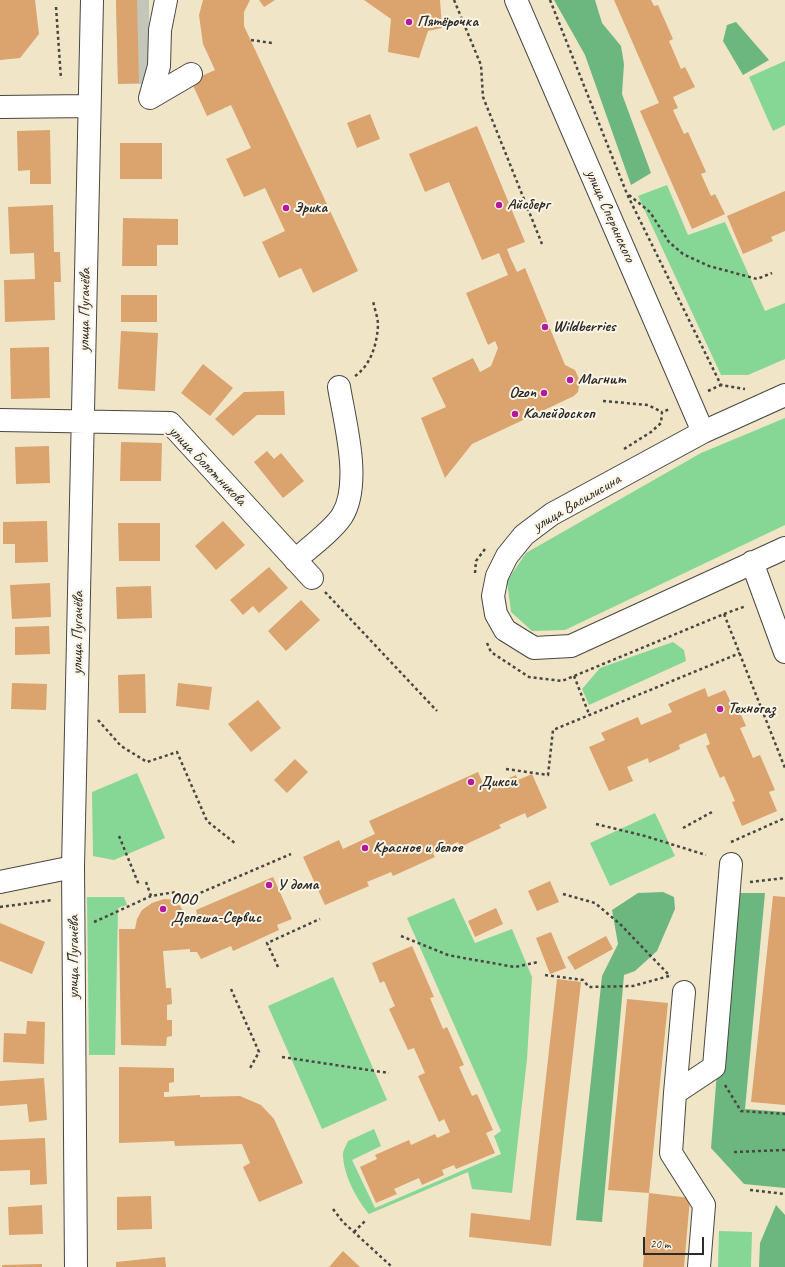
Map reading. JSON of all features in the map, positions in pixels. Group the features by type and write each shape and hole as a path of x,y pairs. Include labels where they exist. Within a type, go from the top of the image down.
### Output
{"street":[{"name":"улица Пугачёва","path":"76,1267 73,867 92,0"},
{"path":"166,0 160,30 159,66 150,98 191,74"},
{"name":"улица Сперанского","path":"516,0 703,432"},
{"path":"0,107 89,106"},
{"path":"295,560 342,516 352,487 352,467 339,387"},
{"name":"улица Василисина","path":"785,395 703,432 552,514 524,535 507,556 497,576 493,596 496,614 505,630 534,648 570,646 785,548"},
{"name":"улица Болотникова","path":"0,420 82,420 170,423 312,578"},
{"path":"752,562 785,652"},
{"path":"675,1093 714,1067 729,854"},
{"path":"0,882 73,867"},
{"path":"676,984 675,1093 671,1153 704,1205 699,1267"}],"path":[{"path":"454,0 481,65 483,96 542,244"},
{"path":"550,0 627,194 721,385"},
{"path":"56,7 61,79"},
{"path":"250,40 272,44"},
{"path":"627,194 650,212 669,242 683,254 709,266 757,279 772,273"},
{"path":"339,387 364,369 374,348 378,324 373,300"},
{"path":"603,401 648,405 662,412 721,385 743,389 750,386"},
{"path":"617,453 651,432 661,423 662,412"},
{"path":"474,575 476,561 490,543"},
{"path":"312,578 437,711"},
{"path":"485,638 491,652 529,677 562,681 724,614 740,652 769,731 785,768"},
{"path":"506,769 548,775 553,730 740,652"},
{"path":"574,676 589,714"},
{"path":"97,719 121,746 147,762 178,752 207,821 236,844"},
{"path":"683,828 712,812"},
{"path":"785,818 729,854 740,883 785,878"},
{"path":"596,824 645,836 706,855"},
{"path":"119,836 139,885"},
{"path":"90,924 151,896 176,892 193,896 291,854"},
{"path":"146,882 151,896"},
{"path":"563,894 596,903 620,924 676,984"},
{"path":"0,907 73,897"},
{"path":"278,967 268,943 320,920"},
{"path":"401,936 448,955 469,959 515,967 538,962"},
{"path":"545,975 583,980 589,987 676,984"},
{"path":"231,989 259,1052 249,1070"},
{"path":"282,1057 389,1073"},
{"path":"714,1067 741,1111 785,1114"},
{"path":"734,1152 785,1150"},
{"path":"750,1190 785,1194"},
{"path":"333,1209 354,1232 392,1267"},
{"path":"354,1232 366,1220"}],"shaded area":[{"path":"116,0 149,0 149,84 118,84"}],"green space":[{"path":"554,0 595,0 602,23 621,46 624,64 622,94 651,173 631,185 585,55"},
{"path":"736,22 769,60 743,75 723,41 727,25"},
{"path":"785,61 785,125 773,131 749,77"},
{"path":"667,185 688,235 725,222 765,311 785,303 785,359 748,375 721,375 638,196"},
{"path":"785,418 785,525 565,630 532,631 511,612 507,581 526,553 701,453"},
{"path":"673,642 684,650 686,661 589,705 582,689 600,668"},
{"path":"137,773 165,838 114,860 93,856 92,792"},
{"path":"655,813 675,856 610,886 590,843"},
{"path":"663,892 674,897 675,909 657,951 635,971 624,975 602,1222 576,1220 602,976 618,944 612,910 638,893"},
{"path":"731,893 765,893 745,1109 785,1112 785,1188 744,1184 711,1148"},
{"path":"87,897 124,897 127,905 118,909 115,1055 89,1055"},
{"path":"454,898 475,943 512,929 532,977 527,1059 512,1193 472,1189 468,1172 369,1214 360,1202 352,1187 346,1172 343,1154 348,1141 374,1129 381,1146 352,1160 375,1208 501,1154 494,1136 501,1131 407,918"},
{"path":"333,977 387,1100 322,1129 268,1006"},
{"path":"776,1205 785,1215 785,1267 759,1267 760,1243"},
{"path":"719,1231 752,1232 751,1267 718,1267"}],"building":[{"path":"0,0 35,0 39,34 20,58 0,60"},
{"path":"116,0 137,0 139,83 118,84"},
{"path":"203,0 250,0 244,12 244,26 358,271 313,293 301,268 279,278 262,242 285,231 265,188 244,197 226,159 251,148 231,105 207,116 191,81 215,70 203,44 199,15"},
{"path":"259,0 275,0 264,7"},
{"path":"364,0 440,0 442,28 428,31 419,58 388,52 391,19"},
{"path":"614,0 651,0 654,6 658,5 673,39 669,41 681,69 685,67 695,87 673,97 678,108 673,110 684,134 688,132 706,172 701,174 711,196 715,194 725,214 692,229 640,111 659,103"},
{"path":"370,114 380,139 357,148 347,123"},
{"path":"477,126 525,242 507,249 510,257 517,272 525,268 565,365 575,370 580,381 578,392 574,396 472,444 445,478 421,418 446,407 432,378 473,358 480,372 491,366 498,348 495,341 488,345 466,293 508,275 499,253 482,260 449,182 425,192 409,154"},
{"path":"50,130 51,184 30,184 30,170 18,171 17,131"},
{"path":"120,143 162,143 162,179 120,179"},
{"path":"785,191 785,231 771,237 773,241 743,254 727,216"},
{"path":"53,205 54,252 60,252 61,282 54,282 55,320 5,322 4,280 35,279 34,253 10,254 8,207"},
{"path":"123,218 178,219 178,245 157,245 157,266 122,266"},
{"path":"121,295 157,295 157,322 121,322"},
{"path":"121,331 158,333 155,391 118,389"},
{"path":"49,347 50,398 11,399 10,348"},
{"path":"203,364 233,388 210,416 181,393"},
{"path":"284,391 285,415 257,415 233,436 215,419 244,392"},
{"path":"121,442 162,443 161,481 120,481"},
{"path":"49,446 50,483 16,484 15,447"},
{"path":"267,451 274,459 281,453 304,481 283,498 254,462"},
{"path":"47,521 48,562 15,563 15,544 3,544 3,522"},
{"path":"223,521 245,545 216,570 195,546"},
{"path":"118,523 160,523 160,561 119,561"},
{"path":"269,567 288,588 259,613 253,606 243,615 230,600"},
{"path":"50,583 51,617 12,619 10,585"},
{"path":"151,586 152,618 117,619 116,587"},
{"path":"301,600 320,620 286,651 268,631"},
{"path":"49,626 50,654 15,655 15,627"},
{"path":"145,674 146,713 119,713 118,675"},
{"path":"12,683 47,684 46,710 11,709"},
{"path":"178,683 212,687 209,710 176,706"},
{"path":"705,688 708,697 725,690 734,709 738,708 746,726 740,728 753,758 760,755 775,790 769,792 777,811 742,826 732,802 735,801 724,776 720,778 706,746 710,744 706,733 679,745 680,749 649,763 648,758 627,767 633,781 609,791 589,747 605,740 601,733 638,717 641,725 672,712 668,704"},
{"path":"258,700 281,728 251,752 228,724"},
{"path":"295,759 308,772 287,793 274,780"},
{"path":"478,772 485,788 516,775 518,780 532,774 547,808 527,818 525,813 499,825 501,828 460,847 458,842 433,853 435,857 393,876 391,872 367,882 369,886 325,905 303,857 339,840 343,849 375,834 369,821"},
{"path":"273,877 292,919 277,925 279,930 233,951 231,946 201,959 197,952 190,952 190,949 163,951 166,988 171,988 172,1004 167,1005 167,1020 172,1020 172,1036 167,1037 166,1046 121,1045 119,929 135,929 137,919 142,910 152,903 164,899 176,900 188,918 197,914 196,910"},
{"path":"550,881 559,902 537,911 528,891"},
{"path":"773,896 785,897 785,1105 751,1102"},
{"path":"496,908 503,924 475,937 468,921"},
{"path":"0,923 45,942 32,974 0,961"},
{"path":"551,932 566,968 550,974 536,938"},
{"path":"606,936 613,949 575,970 567,957"},
{"path":"412,946 434,997 430,998 443,1029 447,1027 464,1065 459,1067 472,1096 477,1094 493,1130 486,1133 495,1153 456,1169 454,1165 442,1170 444,1175 422,1185 419,1178 394,1189 397,1194 376,1203 360,1167 377,1159 375,1155 409,1140 411,1145 435,1134 437,1138 450,1132 444,1119 439,1122 418,1076 425,1073 414,1048 408,1050 389,1009 395,1006 384,981 380,983 372,963"},
{"path":"557,979 581,982 551,1246 469,1237 471,1213 530,1220"},
{"path":"627,999 668,1003 649,1193 608,1190"},
{"path":"27,1021 45,1022 44,1064 3,1062 4,1033 26,1034"},
{"path":"119,1067 174,1068 174,1082 169,1083 169,1092 164,1092 164,1097 200,1095 200,1097 240,1096 261,1105 274,1119 303,1183 259,1202 243,1167 250,1163 242,1144 175,1146 174,1141 119,1143"},
{"path":"44,1078 47,1120 29,1122 27,1104 0,1106 0,1081"},
{"path":"45,1138 47,1184 30,1185 30,1170 0,1171 0,1140"},
{"path":"649,1193 690,1198 684,1267 643,1267"},
{"path":"151,1196 152,1229 117,1230 117,1197"},
{"path":"42,1205 43,1234 9,1235 8,1207"},
{"path":"343,1251 360,1267 329,1267"},
{"path":"165,1257 166,1267 116,1267 116,1262"},
{"path":"42,1264 42,1267 2,1267 2,1265"}],"place":[{"name":"Пятёрочка","path":"409,22"},
{"name":"Айсберг","path":"499,205"},
{"name":"Эрика","path":"286,208"},
{"name":"Wildberries","path":"545,327"},
{"name":"Магнит","path":"570,380"},
{"name":"Ozon","path":"544,393"},
{"name":"Калейдоскоп","path":"515,414"},
{"name":"Техногаз","path":"720,709"},
{"name":"Дикси","path":"471,782"},
{"name":"Красное и белое","path":"365,848"},
{"name":"У дома","path":"269,885"},
{"name":"ООО Депеша-Сервис","path":"163,909"}]}
